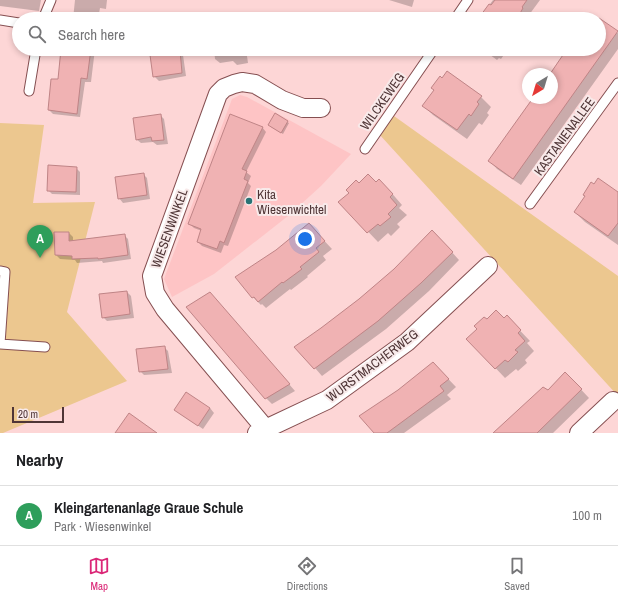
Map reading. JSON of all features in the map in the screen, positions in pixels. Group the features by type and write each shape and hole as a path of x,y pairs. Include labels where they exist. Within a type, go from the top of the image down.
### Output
{"street":[{"name":"WIESENWINKEL","path":"264,432 165,309 155,293 152,276 218,94 224,88 242,82 255,84 282,100 303,108 320,108"},
{"name":"WURSTMACHERWEG","path":"264,432 327,400 407,342 488,266"},
{"path":"579,433 613,401"}],"lane":[{"path":"46,12 51,0"},
{"path":"460,12 468,0"},
{"path":"0,20 12,22"},
{"path":"29,91 35,56"},
{"name":"WILCKEWEG","path":"365,149 429,56"},
{"name":"KASTANIENALLEE","path":"530,204 618,83"},
{"path":"0,271 5,272 0,344 45,347"}],"shaded area":[{"name":"Kita Wiesenwichtel","path":"240,95 247,97 351,154 321,186 288,216 214,274 172,297 164,279 232,99"},
{"path":"394,116 618,276 618,396 379,134"},
{"path":"0,123 44,125 33,203 95,202 67,312 127,381 3,433 0,433"}],"building":[{"path":"495,0 527,0 522,7 523,8 521,12 483,12 489,4 491,5"},
{"path":"606,23 618,31 606,48"},
{"path":"60,56 90,56 87,79 81,78 77,114 48,110 51,79 58,79"},
{"path":"150,56 181,56 182,73 153,77"},
{"path":"562,56 600,56 513,179 488,161 529,104 558,104 558,68 554,68"},
{"path":"447,71 482,96 477,102 479,104 471,116 469,114 457,130 422,106 434,90 431,88 440,76 442,78"},
{"path":"275,113 288,121 281,133 268,125"},
{"path":"161,114 164,140 152,141 151,137 136,140 133,118"},
{"path":"230,114 263,127 242,169 247,171 244,179 248,181 224,243 220,241 217,249 197,242 201,229 188,224"},
{"path":"48,165 77,167 76,192 47,191"},
{"path":"144,173 147,195 118,199 115,177"},
{"path":"368,174 376,182 379,179 393,194 390,197 397,205 388,214 391,217 380,226 378,224 367,233 338,202 349,193 346,190 356,180 359,183"},
{"path":"598,178 618,192 618,223 608,236 574,212 585,196 583,195 591,182 594,184"},
{"path":"309,223 325,241 316,248 319,252 300,267 302,269 283,283 282,282 258,302 254,297 252,298 235,277 276,250"},
{"path":"432,230 453,252 378,321 314,369 294,347 359,299 394,269"},
{"path":"54,232 69,232 69,241 125,234 128,255 98,259 72,259 72,256 55,255"},
{"path":"127,291 130,314 102,318 99,294"},
{"path":"210,292 290,384 265,399 186,307"},
{"path":"496,310 504,318 507,315 521,330 518,333 525,341 515,350 518,352 508,362 505,360 495,369 466,339 477,329 474,326 484,317 487,319"},
{"path":"165,346 168,369 139,372 136,349"},
{"path":"433,362 449,379 440,386 444,391 387,433 374,433 359,416 398,390"},
{"path":"565,372 582,389 537,433 493,433 543,387 548,390"},
{"path":"186,392 210,408 198,426 174,410"},
{"path":"129,413 157,433 115,433"}],"place":[{"name":"Kita Wiesenwichtel","path":"249,201"},
{"name":"Kleingartenanlage Graue Schule","path":"40,258"}]}
